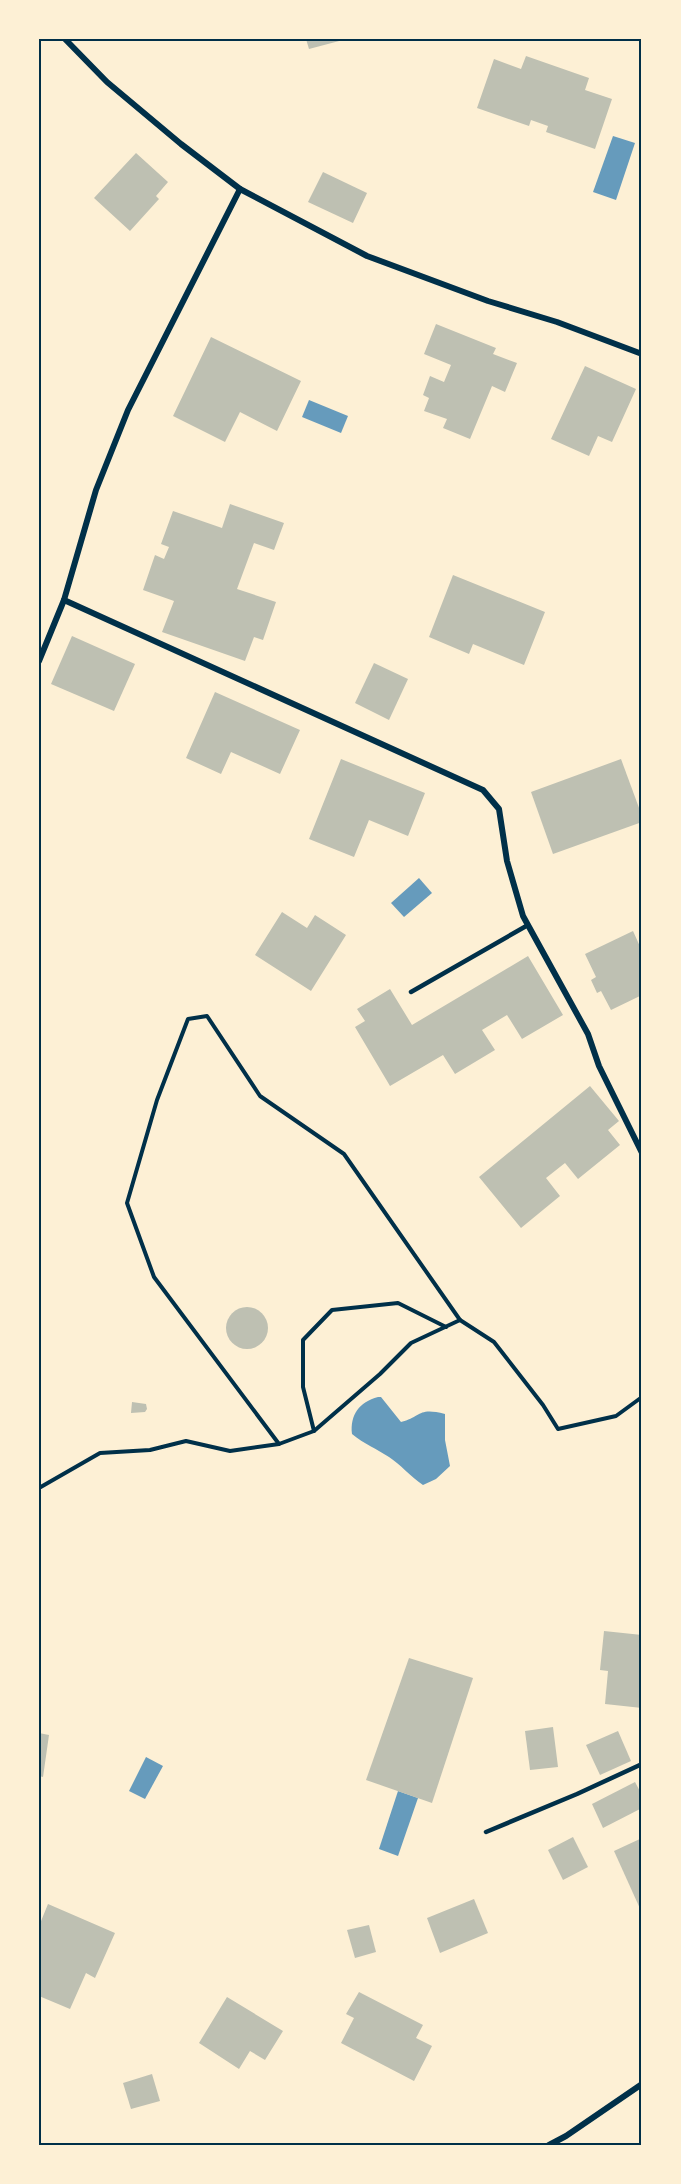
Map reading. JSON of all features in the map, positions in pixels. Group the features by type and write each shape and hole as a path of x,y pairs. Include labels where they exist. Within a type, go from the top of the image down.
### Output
{"street":[{"path":"65,39 107,82 181,144 240,189 367,256 642,354"},
{"path":"39,661 64,600 96,490 128,410 240,189"},
{"path":"64,600 483,790 499,809 507,861 523,916 588,1034 599,1066 642,1153"},
{"path":"549,2145 567,2136 642,2084"}],"lane":[{"path":"411,992 528,925"},
{"path":"486,1832 642,1764"}],"path":[{"path":"279,1444 154,1277 127,1203 157,1101 188,1019 207,1017 260,1096 344,1154 460,1320 494,1342 543,1405 558,1429 616,1416 642,1397"},
{"path":"314,1431 303,1387 303,1340 332,1310 398,1303 446,1326"},
{"path":"39,1488 100,1453 150,1450 186,1441 230,1451 279,1444 314,1431 380,1374 411,1343 460,1320"}],"water":[{"path":"613,136 635,143 616,200 593,192"},
{"path":"309,400 348,416 341,433 302,417"},
{"path":"419,878 432,893 404,917 391,903"},
{"path":"381,1397 401,1422 424,1412 445,1414 445,1440 450,1466 436,1479 423,1485 393,1460 352,1434 354,1415 357,1410 366,1402"},
{"path":"146,1757 163,1766 145,1799 129,1791"},
{"path":"398,1791 418,1798 398,1856 379,1849"}],"building":[{"path":"306,39 343,39 343,40 309,49"},
{"path":"526,56 589,78 585,90 612,99 595,149 546,132 548,126 531,120 529,126 477,108 494,59 521,69"},
{"path":"136,153 168,182 156,196 159,199 130,231 94,198"},
{"path":"323,172 367,193 353,223 308,202"},
{"path":"436,324 496,348 493,354 517,363 505,392 492,386 470,439 443,428 447,419 424,411 429,398 423,395 430,376 444,382 451,365 424,354"},
{"path":"211,337 301,381 277,431 240,412 225,442 173,416"},
{"path":"585,366 636,389 612,442 598,436 589,456 551,439"},
{"path":"230,504 284,523 274,550 254,543 237,589 276,602 263,640 254,637 245,661 162,632 174,601 143,590 155,555 164,559 169,547 161,544 173,511 222,528"},
{"path":"453,575 545,612 524,665 473,644 469,654 429,637"},
{"path":"72,636 135,664 114,711 51,684"},
{"path":"374,663 408,679 389,720 355,703"},
{"path":"215,692 300,730 280,774 231,752 221,774 186,758"},
{"path":"341,759 425,793 408,836 369,820 354,857 309,839"},
{"path":"621,759 642,816 642,822 553,854 531,792"},
{"path":"282,912 307,928 315,915 346,935 311,991 255,955"},
{"path":"633,931 642,951 642,995 611,1010 601,991 597,993 591,980 596,977 585,954"},
{"path":"528,956 563,1015 522,1039 507,1015 482,1030 495,1050 455,1074 443,1055 390,1086 355,1027 365,1021 357,1009 390,989 412,1025"},
{"path":"590,1086 619,1121 608,1130 620,1145 578,1179 565,1163 546,1178 560,1196 521,1228 479,1177"},
{"path":"247,1307 255,1308 262,1313 267,1320 267,1336 262,1343 255,1348 247,1349 239,1348 232,1343 227,1336 226,1328 227,1320 232,1313 239,1308"},
{"path":"132,1402 146,1404 147,1409 145,1412 131,1413"},
{"path":"604,1631 642,1635 642,1708 605,1704 608,1671 600,1670"},
{"path":"409,1658 473,1678 432,1803 366,1780"},
{"path":"553,1727 558,1767 530,1770 525,1731"},
{"path":"618,1731 631,1761 600,1775 586,1745"},
{"path":"39,1733 49,1735 43,1777 39,1776"},
{"path":"635,1782 642,1795 642,1808 603,1828 592,1804"},
{"path":"573,1837 588,1867 563,1880 548,1850"},
{"path":"642,1838 642,1913 614,1851"},
{"path":"474,1899 488,1933 440,1953 427,1918"},
{"path":"48,1904 115,1933 95,1978 86,1973 70,2009 39,1996 39,1926"},
{"path":"369,1925 376,1952 355,1958 347,1930"},
{"path":"359,1992 423,2025 416,2038 432,2046 414,2081 341,2043 354,2018 346,2014"},
{"path":"227,1997 283,2031 265,2060 250,2051 239,2069 199,2043"},
{"path":"152,2074 160,2101 131,2109 123,2083"}]}
